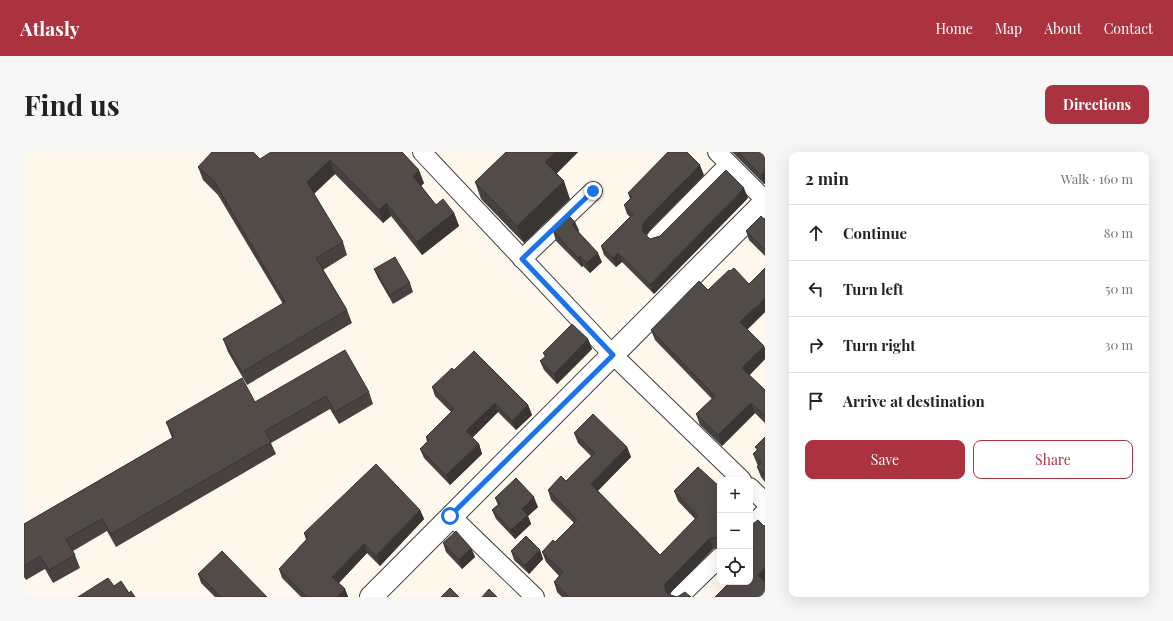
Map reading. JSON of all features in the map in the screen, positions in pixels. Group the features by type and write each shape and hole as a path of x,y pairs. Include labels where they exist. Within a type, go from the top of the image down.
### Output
{"street":[{"path":"422,152 613,355 739,477"},
{"path":"371,597 765,201 723,158 656,238"},
{"path":"522,259 593,191"},
{"path":"753,490 765,502"},
{"path":"753,524 765,512"},
{"path":"450,516 535,597"},
{"path":"679,597 717,560"}],"building":[{"path":"212,152 253,152 260,159 271,152 402,152 419,170 413,176 436,205 443,199 454,213 417,242 386,203 379,210 330,160 307,182 343,242 316,258 347,310 242,372 223,339 285,302 214,181 198,167"},
{"path":"506,152 555,152 545,162 564,181 517,226 475,182"},
{"path":"668,152 687,152 700,165 645,221 642,226 643,232 650,239 660,236 726,170 744,188 650,285 618,253 613,258 601,246 633,214 624,205 632,197 628,193"},
{"path":"738,152 765,152 765,171 761,175"},
{"path":"569,216 575,222 572,225 598,253 587,263 580,256 578,258 553,231"},
{"path":"761,216 765,220 765,250 746,231"},
{"path":"395,257 410,283 390,295 374,269"},
{"path":"734,268 749,284 765,268 765,298 740,322 764,346 742,368 765,390 765,416 751,403 718,435 696,414 715,396 651,330 699,281 708,290 729,270 730,271"},
{"path":"572,324 588,339 554,374 540,361 546,356 543,353"},
{"path":"345,350 369,392 335,412 326,396 265,431 271,442 111,534 102,519 66,539 75,555 49,570 40,556 24,566 24,524 174,437 166,422 242,378 255,402"},
{"path":"474,351 528,405 512,421 495,403 466,431 479,444 446,475 420,449 429,440 426,437 454,409 432,387 452,368 454,370"},
{"path":"593,414 627,447 591,484 660,555 698,516 674,491 698,467 717,484 717,537 709,539 665,584 665,590 668,594 677,597 569,597 554,582 563,572 542,552 553,540 555,542 577,520 548,490 561,476 566,481 595,453 574,433"},
{"path":"765,437 765,475 757,467 761,462 753,454 758,449 755,447"},
{"path":"376,464 420,510 376,556 364,544 332,577 345,589 337,597 307,597 279,569 308,538 304,533"},
{"path":"516,478 534,497 522,509 528,515 511,530 492,510 500,503 495,498"},
{"path":"758,520 765,527 765,567 758,575 765,582 765,597 715,597 727,585 753,585 753,524"},
{"path":"456,531 471,548 459,560 443,543"},
{"path":"526,536 540,550 525,565 511,551"},
{"path":"222,551 267,597 221,597 198,574"},
{"path":"108,578 114,586 121,581 129,593 131,591 135,597 78,597"},
{"path":"450,588 459,597 441,597"},
{"path":"489,589 497,597 482,597"},
{"path":"685,592 691,597 677,597"}],"route":[{"path":"450,516 613,355 522,259 593,191"}]}
